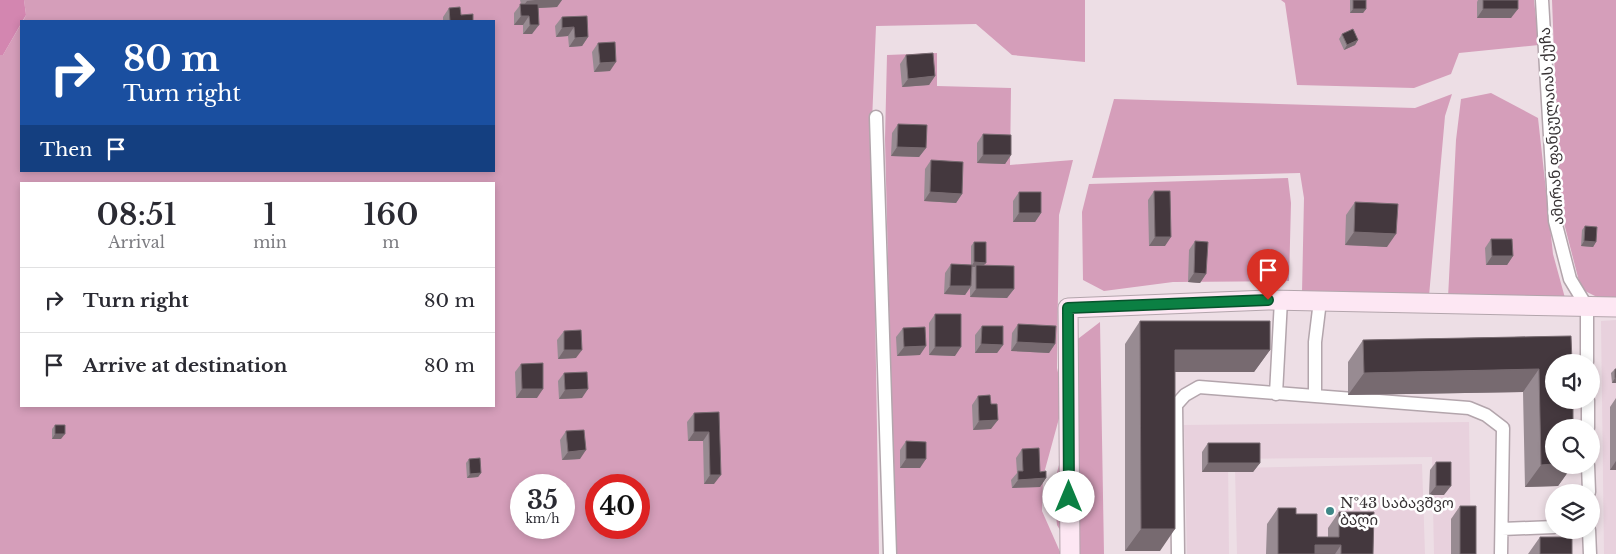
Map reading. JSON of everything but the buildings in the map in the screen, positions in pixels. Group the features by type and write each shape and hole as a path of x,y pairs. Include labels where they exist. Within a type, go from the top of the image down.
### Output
{"street":[{"name":"ამირან ფანცულაიას ქუჩა","path":"1542,0 1556,221 1570,279 1587,307"},
{"path":"876,117 890,554"},
{"path":"1070,554 1068,308 1281,300 1616,307"},
{"path":"1276,394 1281,300"},
{"path":"1315,395 1315,342 1320,301"},
{"path":"1587,307 1587,354"},
{"path":"1178,554 1176,405 1185,395 1199,387 1470,408 1486,415 1502,428 1501,554"},
{"path":"1502,528 1545,527"},
{"path":"1589,539 1590,554"}],"shaded area":[{"path":"0,0 24,0 26,15 23,20 20,20 20,25 3,55 0,55"},
{"path":"24,0 1085,0 1085,62 1012,55 976,24 876,26 872,121 879,554 0,554 0,55 3,55 20,26 20,172 495,172 495,20 24,20 26,15"},
{"path":"1281,0 1534,0 1539,45 1459,53 1451,74 1414,88 1297,85 1285,3"},
{"path":"1552,0 1616,0 1616,298 1599,298 1581,289 1564,223 1558,156"},
{"path":"937,53 937,86 1011,88 1010,165 1073,160 1059,215 1057,368 1064,400 1043,477 1042,511 1061,554 895,554 885,139 887,55"},
{"path":"1491,93 1538,118 1553,254 1565,298 1448,298 1456,140 1461,99"},
{"path":"1452,94 1445,116 1429,296 1302,293 1304,198 1300,173 1092,178 1114,99 1415,108"},
{"path":"1288,178 1291,203 1289,281 1173,282 1104,291 1083,280 1082,212 1089,184"},
{"path":"1616,320 1616,554 1604,554 1601,321"},
{"path":"1100,322 1104,554 1074,554 1057,525 1053,487 1074,410 1070,345"},
{"path":"1469,422 1471,554 1434,554 1432,457 1228,459 1229,554 1187,554 1184,425"},
{"name":"№43 საბავშვო ბაღი","path":"1422,464 1425,554 1237,554 1235,468"}],"place":[{"name":"№43 საბავშვო ბაღი","path":"1330,511"}],"route":[{"path":"1069,497 1068,308 1268,300"}]}
